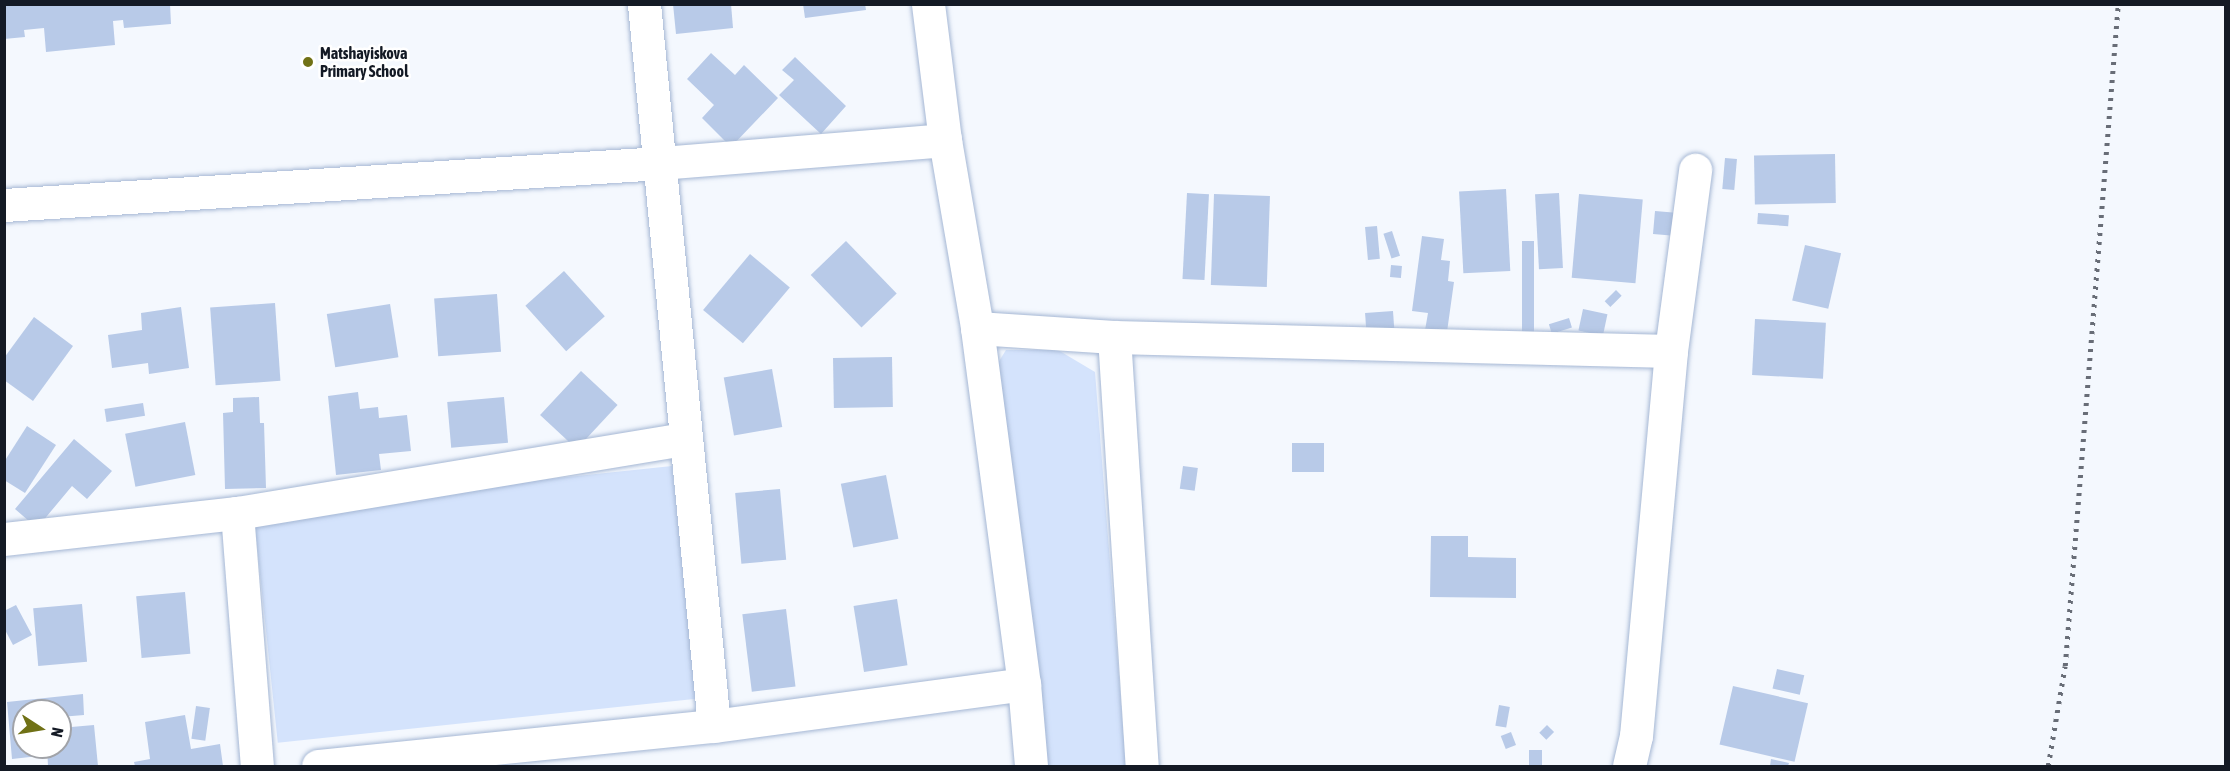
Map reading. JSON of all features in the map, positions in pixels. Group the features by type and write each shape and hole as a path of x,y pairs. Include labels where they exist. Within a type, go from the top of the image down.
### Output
{"street":[{"path":"644,4 684,439 714,726"},
{"path":"928,4 945,140 977,328 1024,684 1031,766"},
{"path":"4,205 660,163 945,140"},
{"path":"1629,766 1637,724 1671,351 1695,170"},
{"path":"977,328 1114,337 1671,351"},
{"path":"1114,337 1142,766"},
{"path":"4,539 237,513 684,439"},
{"path":"237,513 257,766"},
{"path":"318,766 714,726 1024,684"}],"shaded area":[{"path":"1006,350 1058,350 1095,372 1126,766 1039,766 993,371"},
{"path":"672,466 696,699 278,743 253,510"}],"building":[{"path":"4,4 170,4 171,24 124,28 123,20 113,21 115,45 46,52 44,28 24,30 25,37 4,39"},
{"path":"673,4 731,4 733,28 676,34"},
{"path":"803,4 865,4 866,10 805,18"},
{"path":"711,53 735,75 744,65 778,98 731,147 702,118 714,105 687,79"},
{"path":"795,57 846,106 821,134 779,95 794,80 782,70"},
{"path":"1835,154 1836,203 1755,204 1754,155"},
{"path":"1725,158 1737,159 1734,190 1722,189"},
{"path":"1506,189 1510,271 1463,273 1459,191"},
{"path":"1187,193 1209,194 1204,280 1182,279"},
{"path":"1559,193 1563,268 1539,269 1535,194"},
{"path":"1214,194 1270,196 1267,287 1211,285"},
{"path":"1579,194 1643,200 1635,283 1572,278"},
{"path":"1655,211 1676,213 1674,236 1653,234"},
{"path":"1758,213 1789,215 1788,226 1757,224"},
{"path":"1377,226 1380,259 1368,260 1365,227"},
{"path":"1392,231 1400,256 1391,259 1383,234"},
{"path":"1422,236 1444,239 1441,260 1450,261 1448,281 1454,282 1446,339 1424,336 1428,313 1412,311"},
{"path":"846,241 897,294 861,328 811,275"},
{"path":"1522,241 1534,241 1534,338 1522,338"},
{"path":"1805,245 1841,253 1828,309 1792,301"},
{"path":"750,254 790,287 743,343 703,310"},
{"path":"1391,265 1402,266 1401,278 1390,277"},
{"path":"564,271 605,316 566,351 525,306"},
{"path":"1616,290 1622,296 1610,307 1605,301"},
{"path":"497,294 501,352 438,356 434,298"},
{"path":"275,303 280,381 216,385 210,308"},
{"path":"390,304 398,357 335,367 327,314"},
{"path":"181,307 189,368 149,374 148,363 112,368 108,335 142,330 141,313"},
{"path":"1583,309 1607,314 1603,336 1578,331"},
{"path":"1393,311 1395,337 1367,339 1365,313"},
{"path":"34,317 73,346 33,401 4,380 4,358"},
{"path":"1569,318 1572,328 1552,334 1549,324"},
{"path":"1755,319 1826,323 1823,379 1752,375"},
{"path":"892,357 893,407 834,408 833,358"},
{"path":"772,369 782,427 734,436 724,378"},
{"path":"581,371 618,405 577,449 540,415"},
{"path":"358,392 360,409 378,407 379,418 407,415 411,451 379,454 381,470 336,475 328,396"},
{"path":"259,397 260,423 264,423 266,488 225,489 223,413 233,412 233,398"},
{"path":"504,397 508,443 451,448 447,402"},
{"path":"143,403 145,416 107,422 104,409"},
{"path":"185,422 195,475 135,487 125,434"},
{"path":"27,426 56,445 25,493 4,480 4,462"},
{"path":"74,439 112,471 87,499 72,486 37,528 15,509"},
{"path":"1292,443 1324,443 1324,472 1292,472"},
{"path":"1183,466 1198,468 1195,491 1180,489"},
{"path":"886,475 898,539 853,548 841,484"},
{"path":"780,489 786,560 741,564 735,493"},
{"path":"1431,536 1468,536 1468,557 1516,558 1516,598 1430,597"},
{"path":"185,592 190,654 142,658 136,596"},
{"path":"897,599 907,665 864,672 854,606"},
{"path":"82,604 87,662 38,666 33,608"},
{"path":"16,605 32,635 13,645 4,628 4,611"},
{"path":"786,609 796,686 752,692 742,614"},
{"path":"1777,669 1804,675 1800,695 1773,688"},
{"path":"1733,686 1808,703 1795,762 1720,744"},
{"path":"83,694 84,715 72,716 72,699 36,699"},
{"path":"12,701 12,759 7,702"},
{"path":"1499,705 1510,707 1506,728 1495,726"},
{"path":"196,706 210,708 205,741 191,739"},
{"path":"185,715 191,749 220,744 223,766 135,766 134,762 150,759 145,722"},
{"path":"94,725 98,766 48,766 48,759 72,759 72,727"},
{"path":"1547,725 1554,732 1546,740 1539,733"},
{"path":"1511,732 1516,745 1506,749 1501,736"},
{"path":"1529,750 1542,750 1542,766 1529,766"},
{"path":"1771,759 1789,763 1788,766 1770,766"}],"railway":[{"path":"2048,766 2065,666 2118,4"}],"place":[{"name":"Matshayiskova Primary School","path":"308,62"}]}
